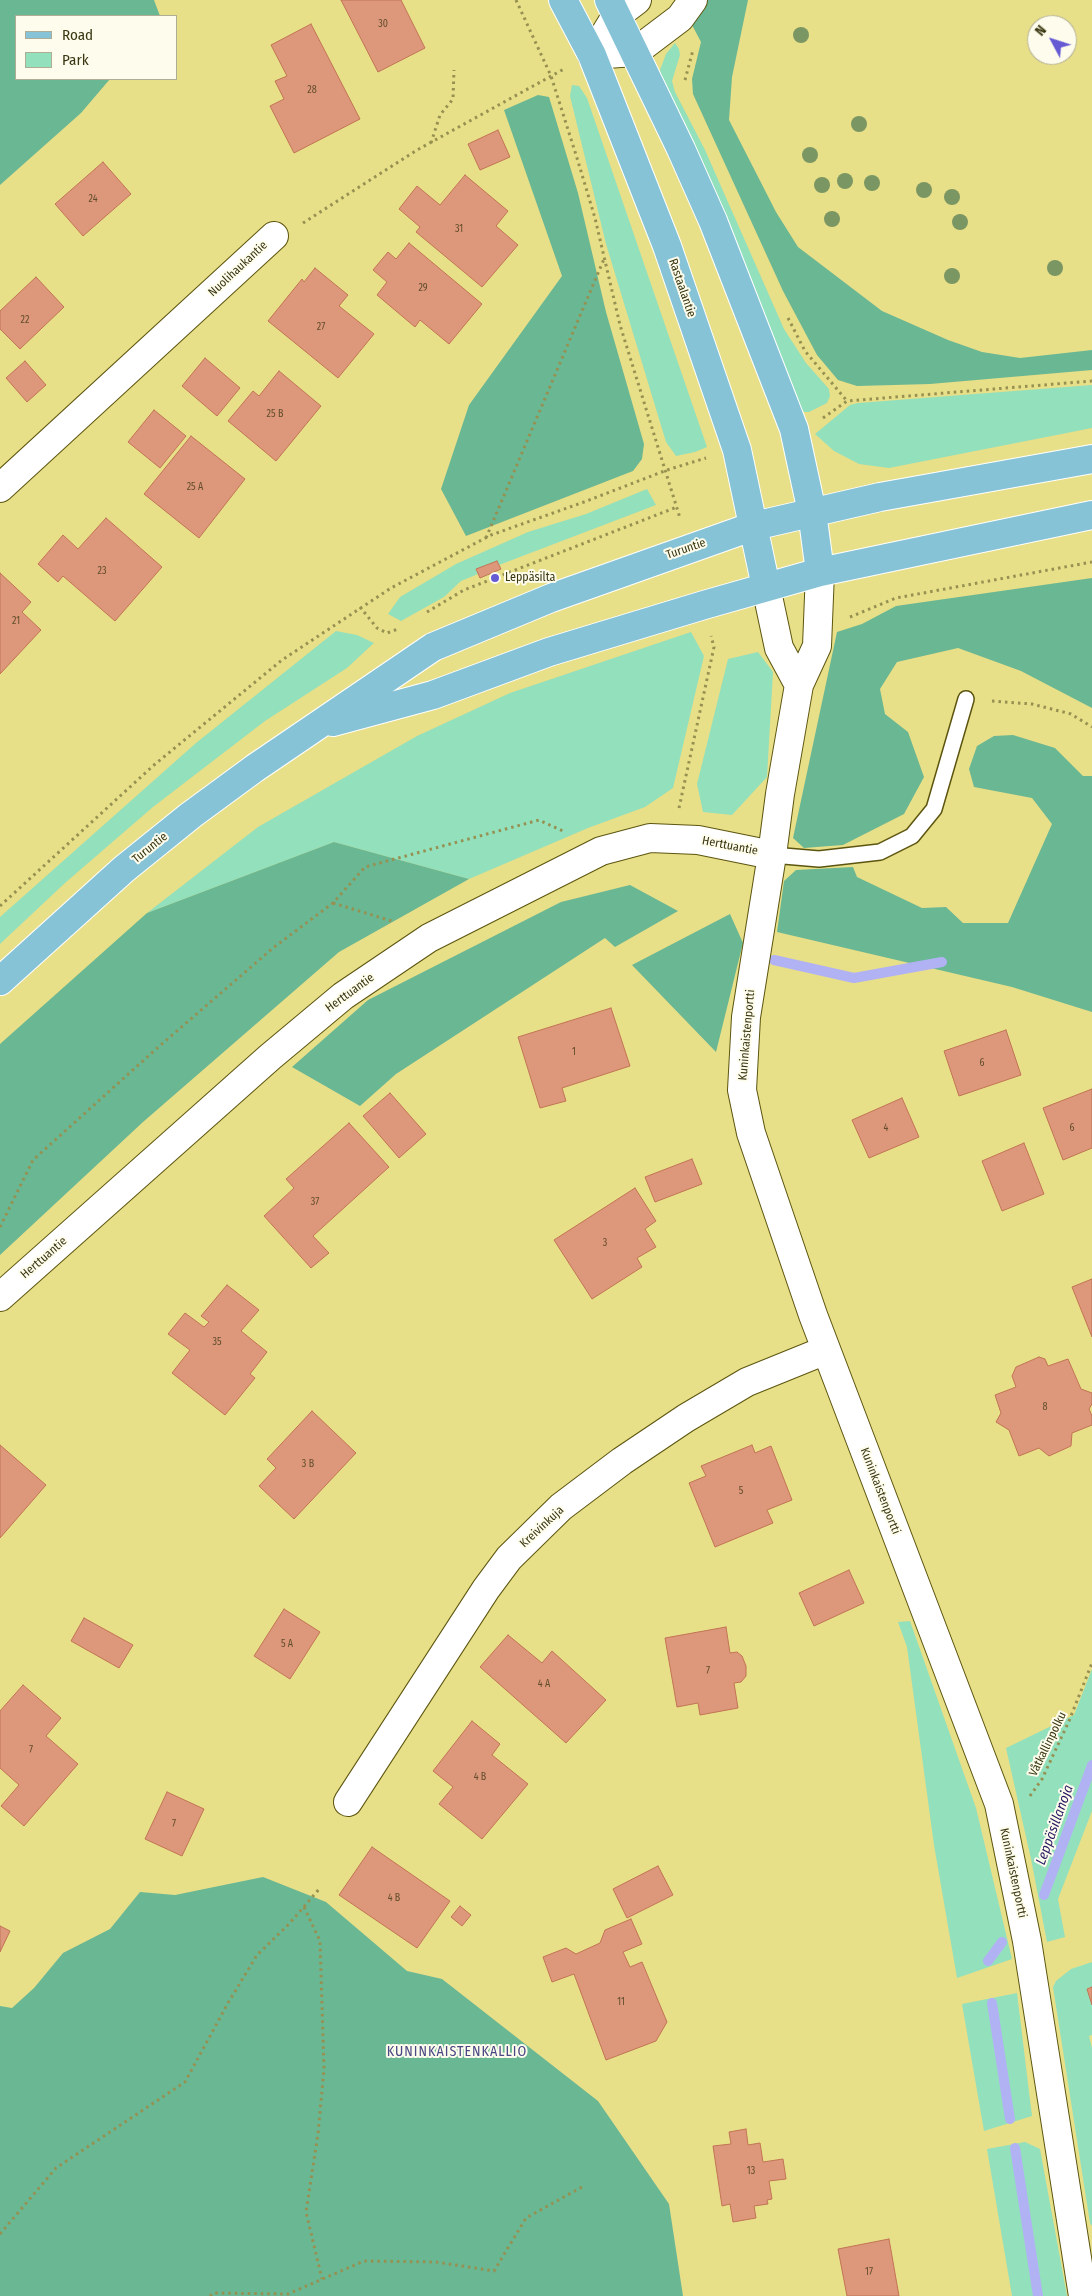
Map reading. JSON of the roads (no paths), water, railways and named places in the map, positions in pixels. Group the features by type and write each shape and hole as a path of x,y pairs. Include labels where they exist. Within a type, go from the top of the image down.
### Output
{"main road":[{"name":"Rastaalantie","path":"563,0 592,55 667,246 737,450 766,587"},
{"path":"621,5 635,52 713,220 794,428 812,512 820,572"},
{"name":"Turuntie","path":"0,981 124,869 191,815 312,728 433,646 552,598 754,526 880,497 1092,459"},
{"name":"Turuntie","path":"312,728 433,695 550,652 820,572 1092,515"}],"street":[{"path":"592,55 635,52 680,18 693,0"},
{"path":"592,55 621,5"},
{"name":"Nuolihaukantie","path":"0,488 274,236"},
{"name":"Kuninkaistenportti","path":"820,572 817,646 799,685 780,794 746,1017 742,1090 754,1142 826,1350 999,1804 1027,1941 1085,2256 1083,2296"},
{"path":"766,587 779,648 799,685"},
{"name":"Herttuantie","path":"0,1297 270,1057 336,1002 429,938 601,851 650,838 698,840 772,855"},
{"name":"Kreivinkuja","path":"348,1802 480,1596 509,1558 555,1514 622,1461 686,1418 747,1382 826,1350"}],"lane":[{"path":"772,855 819,858 880,852 912,836 934,809 966,699"}],"waterway":[{"path":"774,960 854,978 942,962"},
{"name":"Leppäsillanoja","path":"1044,1895 1092,1765"},
{"path":"988,1961 1002,1942"},
{"path":"992,2003 1010,2119"},
{"path":"1015,2148 1038,2296"}],"place":[{"name":"Leppäsilta","path":"495,578"}],"district":[{"name":"KUNINKAISTENKALLIO","path":"457,2052"}]}
